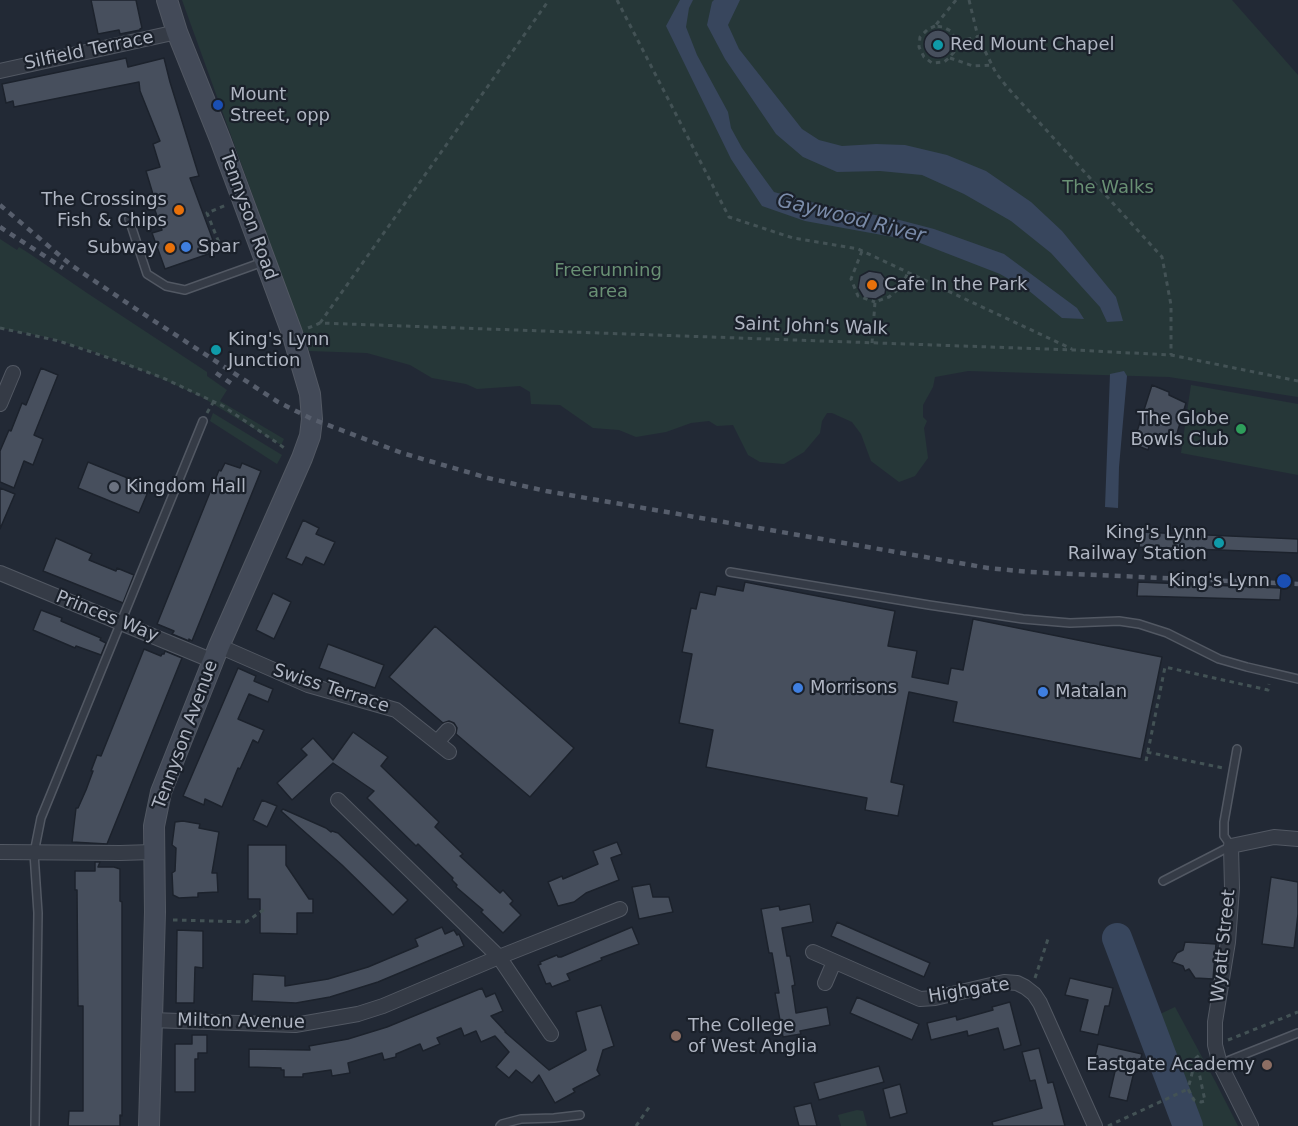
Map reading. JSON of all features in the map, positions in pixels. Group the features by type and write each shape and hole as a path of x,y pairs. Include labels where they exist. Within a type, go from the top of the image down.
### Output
{"main road":[{"name":"Tennyson Road","path":"167,0 177,32 220,139 292,333 310,394 312,419 310,436"},
{"name":"Tennyson Avenue","path":"150,1126 155,920 153,852 154,826 161,792 216,654 303,458 310,436"}],"street":[{"name":"Silfield Terrace","path":"0,71 177,32"},
{"path":"0,404 13,373"},
{"name":"Princes Way","path":"0,573 121,623 216,654"},
{"name":"Swiss Terrace","path":"216,654 308,685 396,710 449,752"},
{"path":"437,742 448,730"},
{"path":"338,800 499,957 551,1034"},
{"path":"1231,846 1274,837 1298,839"},
{"name":"Wyatt Street","path":"1231,846 1232,888 1228,942 1215,1022 1215,1045 1220,1064 1251,1126"},
{"path":"0,852 120,854 153,852"},
{"name":"Milton Avenue","path":"151,1020 295,1025 358,1014 620,909"},
{"name":"Highgate","path":"813,952 920,999 935,998 1004,982 1017,983 1025,987 1040,1003 1095,1126"},
{"path":"825,983 834,962"}],"lane":[{"path":"129,219 147,274 166,286 186,290 265,262"},
{"path":"35,1126 38,913 34,853 41,818 203,421"},
{"path":"730,572 1023,619 1070,623 1129,622 1167,633 1220,658 1298,679"},
{"path":"1163,880 1231,846 1224,836 1223,829 1237,748"},
{"path":"1220,1064 1298,1034"},
{"path":"500,1126 521,1119 580,1115"}],"path":[{"name":"Saint John's Walk","path":"549,0 320,323 1171,355 1298,381"},
{"path":"618,0 729,217 793,238 858,249 1074,350"},
{"path":"620,5 623,0"},
{"path":"935,26 956,0"},
{"path":"969,0 978,37 992,66 1007,87 1162,257 1171,305 1171,355"},
{"path":"935,26 951,31 954,52 944,62 932,63 924,57 919,47 920,37 927,29 935,26"},
{"path":"954,42 978,37"},
{"path":"950,58 973,66 992,66"},
{"path":"222,250 207,213 242,199"},
{"path":"862,251 851,279 858,296 875,302 889,297 902,286 908,272"},
{"path":"873,343 875,302"},
{"path":"0,328 59,341 163,378 223,406 291,453"},
{"path":"1146,761 1165,667 1268,690 1272,673"},
{"path":"1147,752 1233,770"},
{"path":"155,920 246,922 266,908"},
{"path":"1034,994 1035,976 1049,936"},
{"path":"1215,1045 1298,1012"},
{"path":"1107,1126 1188,1089 1196,1058 1205,1101 1194,1100 1188,1089"},
{"path":"636,1126 650,1107"}],"green space":[{"name":"The Walks","path":"182,0 1232,0 1298,75 1298,397 1169,377 968,371 935,377 933,387 923,405 923,417 927,421 924,428 928,458 915,476 899,482 871,461 861,434 852,422 832,413 827,413 822,421 820,433 804,452 784,464 760,462 748,455 733,425 717,426 709,421 691,423 666,432 636,437 619,430 593,428 560,405 531,404 530,392 520,386 477,389 466,384 432,378 410,365 367,353 309,351"},
{"path":"0,239 17,250 19,247 30,254 207,372 207,376 227,390 220,401 284,439 281,445 200,396 151,374 51,338 0,328"},
{"name":"The Globe Bowls Club","path":"1191,385 1298,404 1298,475 1181,453"},
{"path":"213,413 282,455 277,464 210,421"},
{"path":"1175,1007 1238,1126 1183,1126 1143,1022"},
{"path":"857,1110 863,1111 867,1126 841,1126 838,1115"}],"water":[{"path":"680,0 693,0 689,8 686,27 697,55 728,112 731,128 742,148 774,192 826,206 892,218 934,229 1004,254 1077,308 1084,319 1062,318 1028,290 1000,274 915,241 805,221 762,206 731,159 666,26"},
{"path":"714,0 740,0 728,25 739,49 802,129 819,140 842,146 905,145 947,155 986,171 1031,202 1062,231 1116,297 1123,321 1107,322 1100,307 1051,253 1011,221 964,194 922,175 880,171 837,172 803,157 776,134 725,59 707,25"},
{"path":"1124,371 1127,376 1118,508 1105,507 1110,374"}],"building":[{"path":"91,0 136,0 142,28 120,34 119,30 98,34"},
{"name":"Red Mount Chapel","path":"938,30 948,34 952,44 948,54 938,58 928,54 924,44 928,34"},
{"path":"126,58 128,67 164,58 199,176 190,178 217,251 165,269 152,233 162,230 152,202 155,201 146,171 160,167 153,144 160,141 140,91 139,82 14,107 13,101 6,103 2,84"},
{"name":"Cafe In the Park","path":"869,271 881,273 887,281 885,294 876,299 864,298 858,288 860,276"},
{"path":"41,368 58,375 34,435 43,439 33,465 24,461 14,488 0,482 0,451 22,403 26,405"},
{"name":"The Globe Bowls Club","path":"1152,385 1186,403 1173,447 1151,440 1148,450 1133,444"},
{"name":"Kingdom Hall","path":"88,462 150,487 139,513 78,488"},
{"path":"225,463 240,468 242,463 261,471 192,641 189,639 189,641 157,624 219,470 221,471"},
{"path":"0,488 15,494 0,529"},
{"path":"303,520 319,528 316,534 335,542 324,565 306,557 302,565 286,558"},
{"name":"King's Lynn Railway Station","path":"1140,532 1298,539 1298,553 1139,547"},
{"path":"56,538 92,554 89,560 116,571 117,568 134,575 123,603 43,571"},
{"name":"Morrisons","path":"745,582 895,611 888,646 917,651 912,677 948,684 951,668 963,670 973,619 1162,657 1141,759 953,722 957,702 909,692 891,782 904,785 898,816 865,810 867,798 706,767 713,730 679,723 692,654 682,652 691,608 696,609 700,592 715,595 717,586 743,591"},
{"name":"King's Lynn Railway Station","path":"1138,582 1281,588 1280,600 1137,596"},
{"path":"273,593 291,602 274,639 256,630"},
{"path":"41,610 101,638 100,640 106,643 101,655 76,646 75,648 33,630"},
{"path":"435,626 574,748 530,797 456,734 457,728 454,723 449,721 443,723 389,677"},
{"path":"328,644 384,665 375,688 319,668"},
{"path":"144,649 161,656 165,651 182,658 107,844 72,842 76,808 86,790 97,755 101,756"},
{"path":"238,668 256,676 254,681 273,689 268,702 249,694 238,719 264,730 258,743 253,740 240,769 238,768 222,807 205,799 204,805 183,796"},
{"path":"353,732 388,757 381,766 439,822 435,827 463,854 460,856 500,893 503,890 513,901 510,904 521,915 503,933 481,912 483,910 456,887 453,878 367,798 374,791 333,763 292,800 277,783 307,755 301,749 313,738 333,760"},
{"path":"262,800 277,806 267,827 253,820"},
{"path":"283,809 331,832 338,833 408,900 393,915 342,865 281,811"},
{"path":"175,822 200,824 199,828 219,832 212,873 217,873 218,892 198,893 198,897 179,898 173,895 172,873 175,871 176,848 172,845"},
{"path":"617,842 622,854 611,858 619,880 586,893 574,902 558,906 548,882 562,876 563,879 598,864 593,851"},
{"path":"248,845 286,845 286,865 309,899 313,899 313,913 297,913 297,934 260,933 260,899 248,899"},
{"path":"95,862 100,862 98,867 120,869 122,1116 120,1115 120,1126 68,1126 69,1111 83,1111 83,1006 78,1006 75,871 95,871"},
{"path":"1271,877 1298,882 1298,914 1294,948 1262,944"},
{"path":"650,884 653,897 669,897 673,912 639,919 632,887"},
{"path":"810,904 813,922 782,928 795,985 792,986 796,1013 827,1007 830,1025 783,1037 775,993 779,993 761,909 779,906 780,910"},
{"path":"837,922 930,963 924,977 831,936"},
{"path":"442,927 445,934 454,930 457,935 459,934 464,946 378,982 330,997 296,1003 252,1001 253,974 285,976 285,986 328,979 368,967 418,946 415,939"},
{"path":"632,927 639,944 567,974 570,980 552,987 550,983 546,984 538,965 541,964 540,962 557,955 561,957"},
{"path":"177,930 203,931 203,968 195,967 194,1003 176,1003"},
{"path":"1185,942 1216,944 1213,979 1195,978 1189,969 1185,971 1183,966 1172,962 1177,953 1183,950"},
{"path":"1070,978 1113,988 1109,1006 1105,1006 1098,1035 1080,1031 1088,1000 1065,995"},
{"path":"482,988 486,997 495,993 503,1011 491,1016 505,1032 549,1070 586,1050 576,1012 601,1005 614,1046 603,1050 597,1070 600,1075 573,1089 575,1092 555,1103 539,1075 532,1083 516,1070 509,1078 496,1067 509,1052 495,1036 481,1042 476,1031 464,1036 461,1028 437,1038 440,1044 423,1051 420,1044 396,1054 396,1057 384,1060 382,1053 348,1063 350,1073 332,1076 331,1070 303,1074 303,1077 284,1077 284,1070 281,1068 249,1067 249,1049 310,1050 309,1046 348,1039 387,1027"},
{"path":"857,997 919,1024 912,1040 850,1013"},
{"path":"1010,1002 1021,1045 1004,1050 998,1028 968,1036 967,1031 931,1040 927,1023 956,1016 957,1020 993,1010 992,1007"},
{"path":"192,1035 207,1035 207,1053 198,1053 198,1059 195,1059 195,1092 175,1092 175,1044 192,1044"},
{"path":"1098,1044 1142,1054 1137,1072 1134,1072 1127,1101 1109,1097 1116,1067 1094,1061"},
{"path":"1039,1048 1048,1083 1053,1082 1065,1126 993,1126 992,1122 1042,1108 1035,1080 1030,1081 1022,1052"},
{"path":"879,1066 884,1082 819,1100 814,1083"},
{"path":"900,1084 907,1113 890,1118 883,1089"},
{"path":"811,1103 817,1126 799,1126 794,1107"}],"waterway":[{"name":"Gaywood River","path":"1117,938 1188,1126"}],"railway":[{"path":"0,205 71,265 278,402 312,419 402,453 488,478 546,491 988,568 1029,572 1298,584"},
{"path":"0,227 63,268"},
{"path":"216,373 235,386"}],"place":[{"name":"Red Mount Chapel","path":"938,45"},
{"name":"Mount Street, opp","path":"218,105"},
{"name":"The Crossings Fish & Chips","path":"179,210"},
{"name":"Spar","path":"186,247"},
{"name":"Subway","path":"170,248"},
{"name":"Cafe In the Park","path":"872,285"},
{"name":"King's Lynn Junction","path":"216,350"},
{"name":"The Globe Bowls Club","path":"1241,429"},
{"name":"Kingdom Hall","path":"114,487"},
{"name":"King's Lynn Railway Station","path":"1219,543"},
{"name":"King's Lynn","path":"1284,581"},
{"name":"Morrisons","path":"798,688"},
{"name":"Matalan","path":"1043,692"},
{"name":"The College of West Anglia","path":"676,1036"},
{"name":"Eastgate Academy","path":"1267,1065"}],"park label":[{"name":"Freerunning area","path":"608,281"}]}
